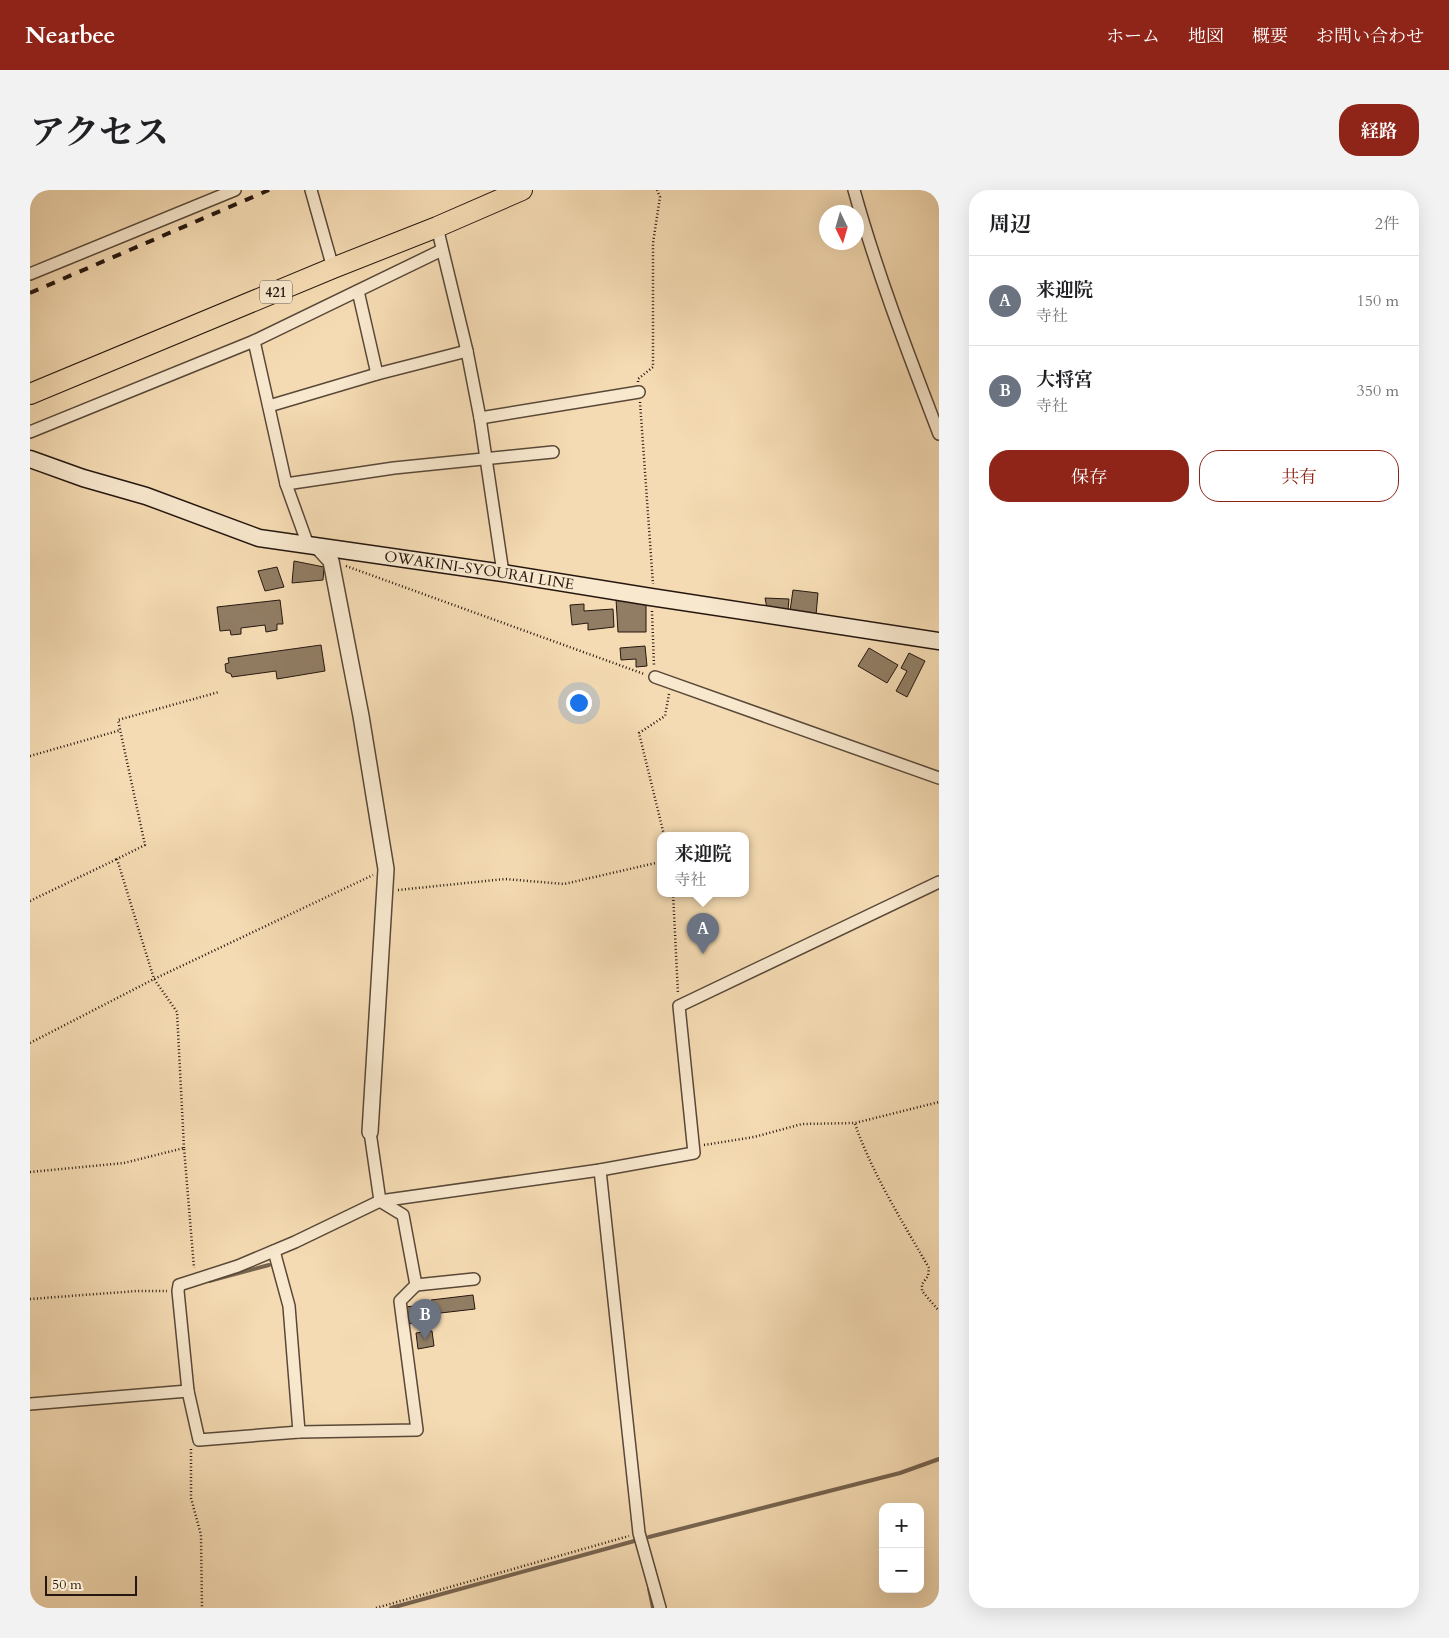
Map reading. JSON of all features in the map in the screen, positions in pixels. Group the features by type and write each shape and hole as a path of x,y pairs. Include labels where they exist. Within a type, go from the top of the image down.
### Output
{"highway":[{"name":"421","path":"30,394 333,268 437,227 522,190"}],"main road":[{"name":"OWAKINI-SYOURAI LINE","path":"30,459 83,478 146,496 259,538 503,573 651,598 939,641"}],"street":[{"path":"30,274 235,190"},
{"path":"311,190 333,268"},
{"path":"854,190 898,328 939,434"},
{"path":"437,227 467,351 480,418 503,573"},
{"path":"30,432 254,341 442,250"},
{"path":"358,291 377,374"},
{"path":"254,341 286,484 314,546 331,561 361,716 386,869 370,1132 380,1201"},
{"path":"269,406 377,374 467,351"},
{"path":"480,418 639,392"},
{"path":"286,484 394,468 553,452"},
{"path":"655,678 939,778"},
{"path":"474,1279 416,1285 400,1302 417,1430 299,1432 199,1440 188,1391 178,1291 180,1284 238,1266 380,1201 600,1170 694,1153 679,1006 939,882"},
{"path":"600,1170 639,1533 660,1608"},
{"path":"380,1201 403,1215 416,1285"},
{"path":"274,1251 289,1306 299,1432"},
{"path":"30,1404 188,1391"}],"path":[{"path":"331,561 655,678 651,598"},
{"path":"663,832 639,733 665,716 671,684"},
{"path":"30,901 145,845 118,720 219,692"},
{"path":"30,756 120,730"},
{"path":"117,859 154,978 177,1012 184,1148 195,1280"},
{"path":"384,891 505,879 564,884 657,863"},
{"path":"30,1043 154,978 386,869"},
{"path":"673,897 679,1006"},
{"path":"693,1147 754,1137 802,1124 855,1123 939,1102"},
{"path":"855,1123 864,1148 893,1206 929,1268 928,1276 922,1284 922,1291 939,1311"},
{"path":"30,1172 124,1163 184,1148"},
{"path":"30,1299 137,1291 178,1291"},
{"path":"199,1438 191,1449 191,1498 201,1535 202,1608"},
{"path":"376,1608 639,1533"}],"building":[{"path":"294,561 324,567 323,580 292,583"},
{"path":"277,567 284,587 265,591 258,571"},
{"path":"793,590 818,593 816,615 790,611"},
{"path":"765,598 789,599 788,610 767,608"},
{"path":"616,599 646,604 646,632 618,632"},
{"path":"280,600 283,624 277,624 277,630 266,632 265,625 241,628 241,634 231,635 230,630 220,631 217,607"},
{"path":"584,604 584,611 613,609 614,627 588,630 588,623 572,625 570,605"},
{"path":"321,645 325,671 277,679 276,671 232,677 231,674 226,672 225,664 229,663 228,658"},
{"path":"645,646 647,666 636,667 636,659 621,660 620,648"},
{"path":"869,648 898,665 887,683 858,666"},
{"path":"909,653 925,661 907,697 896,691 907,671 901,668"},
{"path":"473,1295 475,1309 432,1314 431,1300"},
{"path":"416,1306 419,1323 406,1324 404,1307"},
{"path":"432,1331 434,1346 418,1349 416,1333"}],"waterway":[{"path":"209,1281 269,1265"},
{"path":"649,1537 900,1473 939,1459"},
{"path":"391,1608 638,1540"},
{"path":"649,1588 653,1608"}],"railway":[{"path":"30,293 269,190"}],"place":[{"name":"来迎院","path":"703,954"},
{"name":"大将宮","path":"425,1340"}]}
